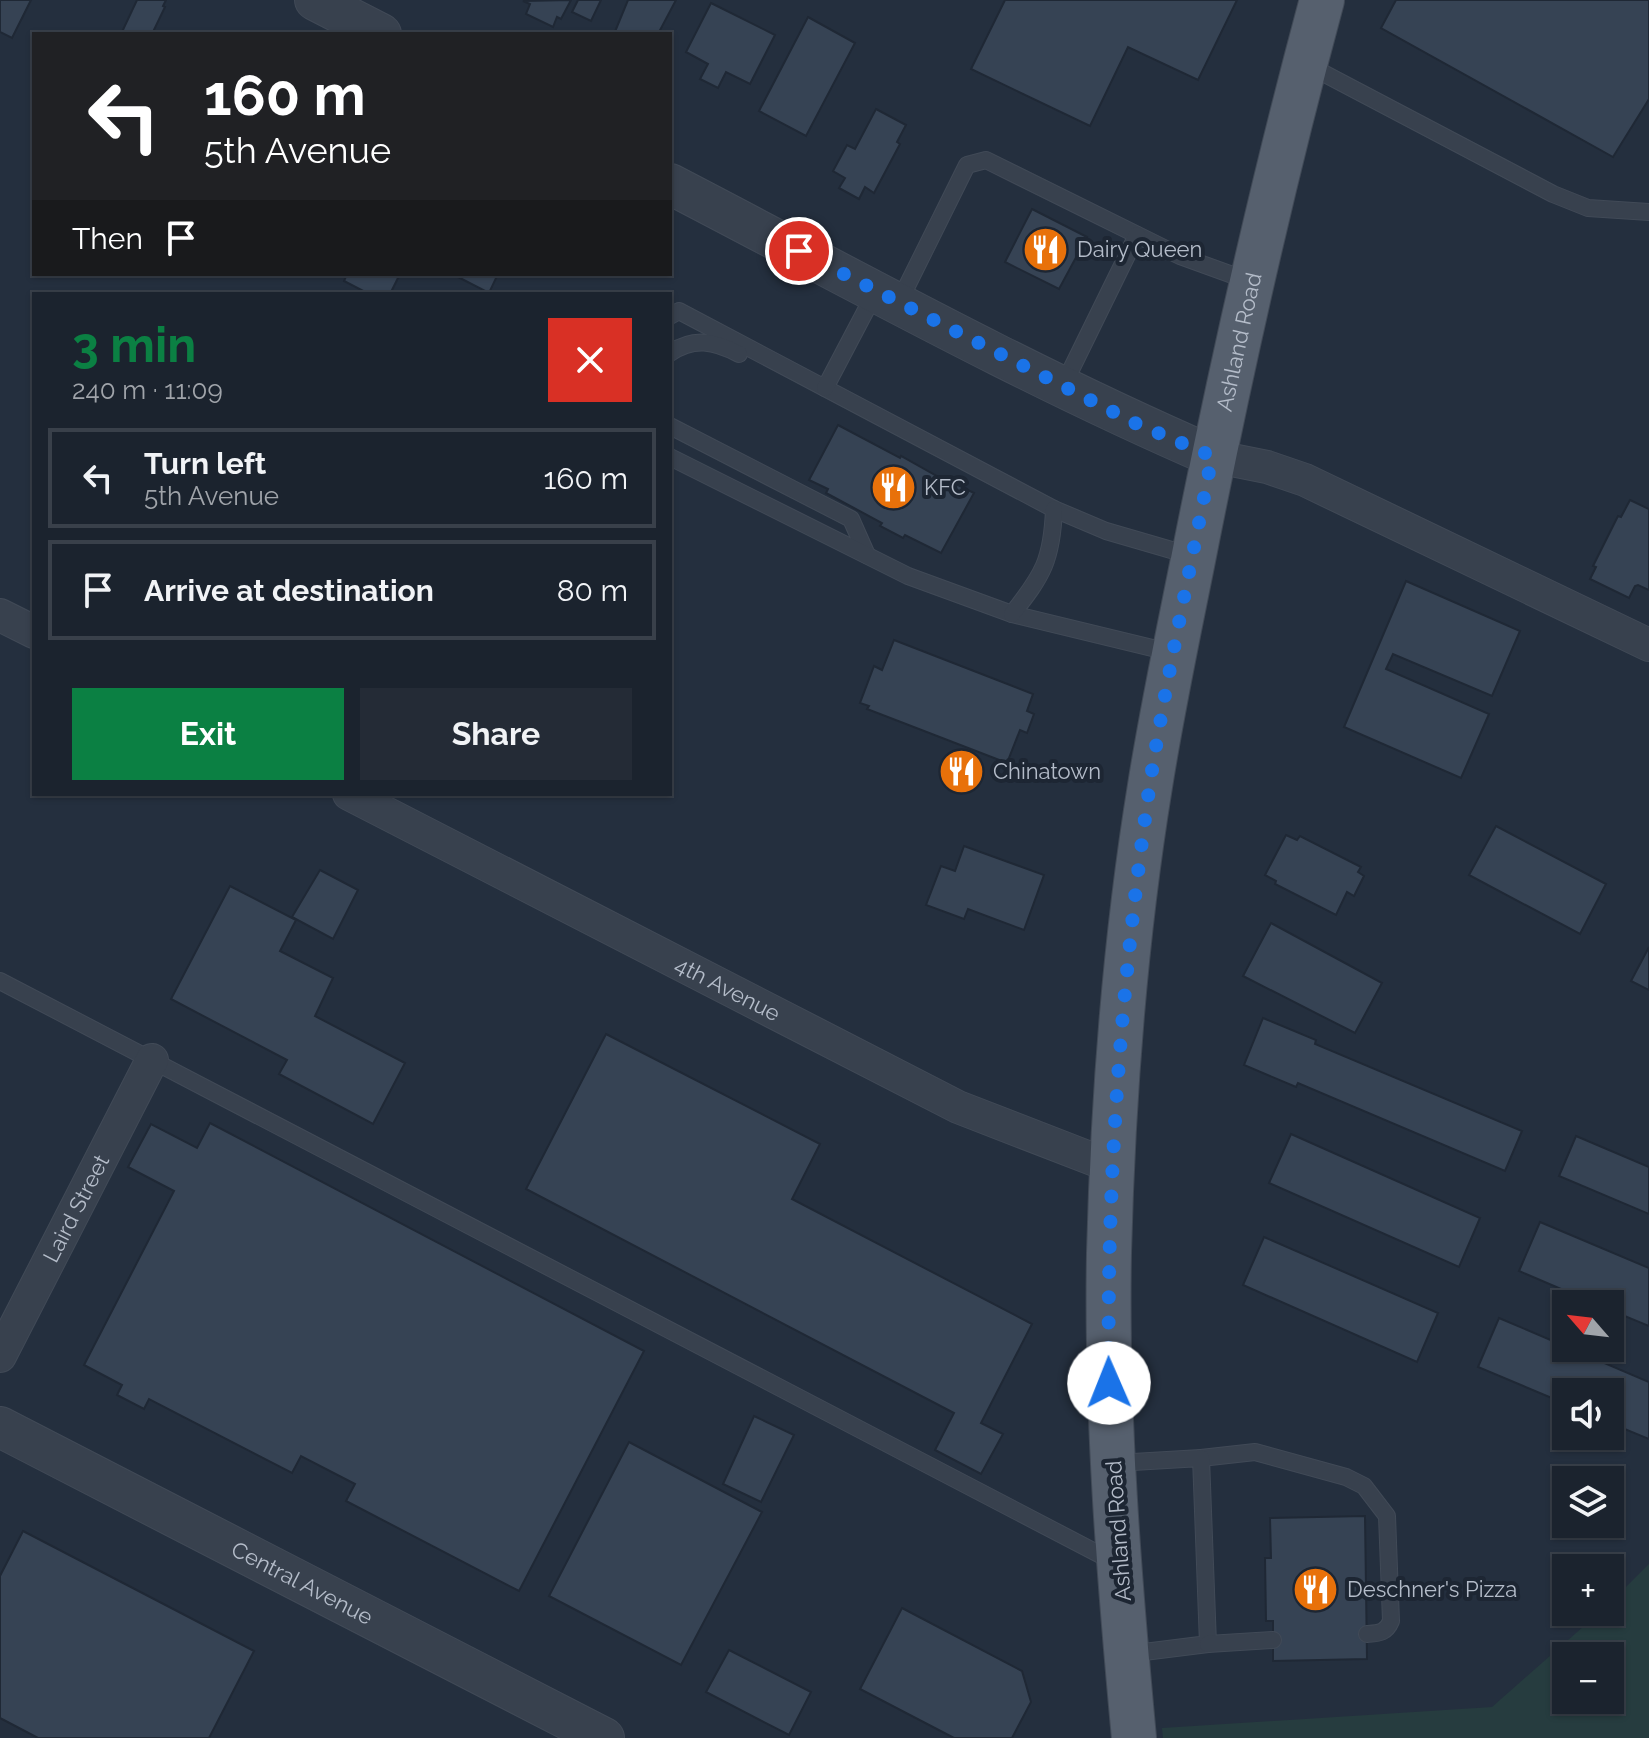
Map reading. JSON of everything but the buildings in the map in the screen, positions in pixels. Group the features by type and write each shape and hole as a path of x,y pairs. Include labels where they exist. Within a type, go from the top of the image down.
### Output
{"main road":[{"name":"Ashland Road","path":"1134,1738 1113,1463 1108,1315 1113,1167 1133,914 1150,788 1212,456 1251,282 1322,0"}],"street":[{"path":"315,0 377,32"},
{"path":"672,185 1135,423 1212,456 1267,467 1305,480 1649,645"},
{"path":"0,615 32,631"},
{"name":"4th Avenue","path":"353,796 958,1107 1113,1167"},
{"name":"Laird Street","path":"0,1356 152,1060"},
{"name":"Central Avenue","path":"0,1427 604,1738"}],"lane":[{"path":"1305,63 1553,194 1588,208 1649,212"},
{"path":"825,388 888,296 967,165 986,160 1204,266 1251,282"},
{"path":"1063,386 1137,235"},
{"path":"672,315 679,311 1054,509 1106,531 1193,557"},
{"path":"672,352 700,341 724,346 876,426 906,431"},
{"path":"672,427 851,519 867,555"},
{"path":"672,458 908,576 1012,614 1174,653"},
{"path":"1012,614 1047,565 1053,541 1054,509"},
{"path":"0,981 1121,1565"},
{"path":"1113,1463 1255,1452 1346,1477 1364,1486 1387,1516 1391,1621 1380,1633 1367,1634"},
{"path":"1201,1458 1208,1644"},
{"path":"1126,1654 1273,1640"}],"green space":[{"path":"1649,1564 1649,1738 1163,1738 1162,1728 1492,1707 1552,1654 1552,1714 1624,1714 1624,1642 1566,1642 1584,1626 1624,1626 1624,1589"}],"place":[{"name":"Dairy Queen","path":"1046,249"},
{"name":"KFC","path":"893,487"},
{"name":"Chinatown","path":"962,771"},
{"name":"Deschner's Pizza","path":"1316,1589"}],"route":[{"path":"799,251 1135,423 1212,456 1150,788 1133,914 1113,1167 1109,1249 1109,1383"}]}
